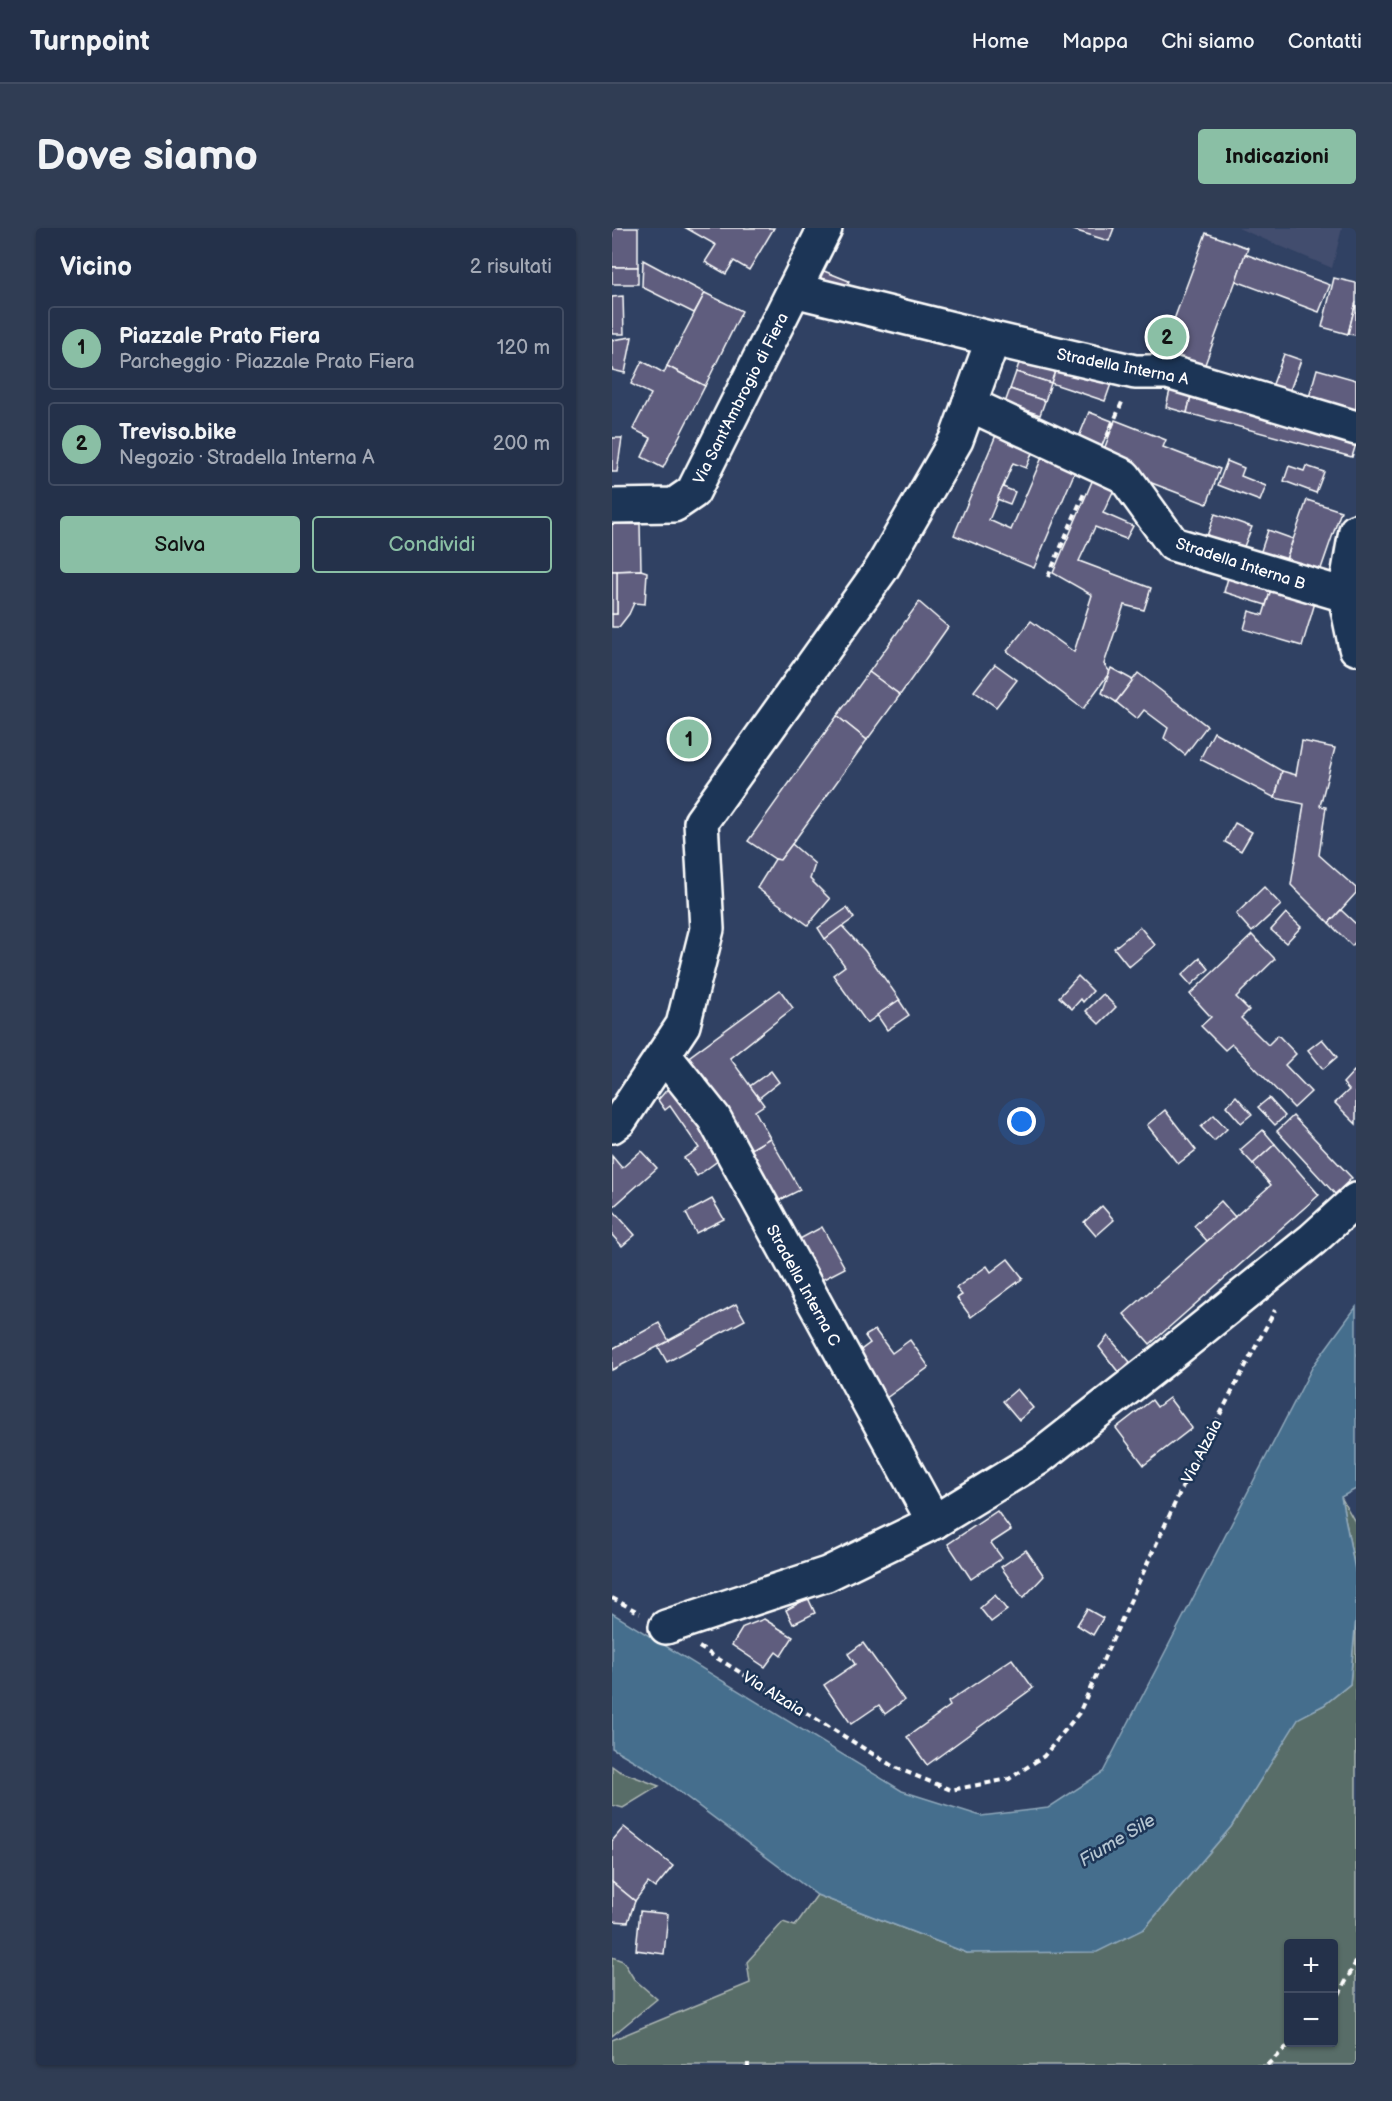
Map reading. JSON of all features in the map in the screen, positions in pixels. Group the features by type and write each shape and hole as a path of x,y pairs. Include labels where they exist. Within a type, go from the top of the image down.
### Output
{"street":[{"name":"Via Sant'Ambrogio di Fiera","path":"612,506 674,505 693,492 825,228"},
{"name":"Stradella Interna A","path":"794,290 1135,372 1168,372 1356,428"},
{"path":"612,1126 620,1120 683,1025 707,929 701,822 882,568 956,440 993,339"},
{"name":"Stradella Interna B","path":"969,404 1124,476 1173,544 1345,595"},
{"path":"1356,531 1345,595 1356,648"},
{"name":"Stradella Interna C","path":"664,1055 714,1118 934,1522"},
{"path":"666,1627 827,1574 934,1522 1037,1459 1305,1246 1356,1200"}],"path":[{"name":"Via Alzaia","path":"666,1627 894,1767 951,1790 1009,1779 1044,1756 1079,1713 1186,1479 1280,1301"},
{"path":"1338,1996 1356,1962"},
{"path":"1267,2065 1287,2047"}],"shaded area":[{"path":"1238,228 1342,228 1332,268"}],"green space":[{"path":"1341,1497 1356,1524 1356,1575"},
{"path":"1356,1617 1356,2065 612,2065 612,2040 750,1983 747,1962 783,1922 795,1926 817,1895 967,1953 1144,1929 1231,1827 1299,1717 1324,1705 1350,1684"},
{"path":"612,1766 619,1771 659,1786 623,1808 612,1805"},
{"path":"612,1957 623,1961 634,1979 657,1999 612,2036"}],"water":[{"name":"Fiume Sile","path":"1356,1307 1356,1489 1341,1497 1356,1575 1356,1617 1350,1684 1324,1705 1299,1718 1231,1827 1144,1929 1097,1952 967,1953 817,1895 653,1772 612,1748 612,1613 902,1791 981,1816 1048,1808 1103,1772 1313,1366"}],"building":[{"path":"612,228 638,228 638,267 612,267"},
{"path":"686,228 774,228 749,270 734,261 726,274 705,262 716,245"},
{"path":"1067,228 1114,228 1109,241"},
{"path":"1206,233 1248,248 1204,367 1162,352"},
{"path":"1245,254 1330,285 1319,312 1236,281"},
{"path":"643,260 705,293 694,313 642,287"},
{"path":"612,267 638,267 638,284 612,284"},
{"path":"819,269 849,281 843,296 813,284"},
{"path":"1334,278 1356,283 1356,302 1348,334 1322,327"},
{"path":"705,293 742,311 705,386 667,366"},
{"path":"623,296 624,334 612,334 612,297"},
{"path":"1356,302 1356,335 1348,334"},
{"path":"632,337 625,373 612,370 612,340"},
{"path":"1023,352 1058,363 1051,383 1016,372"},
{"path":"1284,354 1301,360 1286,401 1269,395"},
{"path":"642,361 664,373 667,366 705,386 663,468 642,457 651,438 633,429 651,394 631,384"},
{"path":"1058,363 1112,381 1105,401 1051,383"},
{"path":"1317,369 1356,380 1356,422 1306,408"},
{"path":"1016,372 1051,383 1045,401 1010,389"},
{"path":"1171,386 1192,392 1187,413 1166,407"},
{"path":"1010,389 1045,401 1040,415 1005,403"},
{"path":"1192,392 1356,444 1352,457 1187,413"},
{"path":"1089,412 1112,421 1097,458 1074,449"},
{"path":"1115,420 1166,440 1163,447 1220,469 1207,504 1099,463"},
{"path":"999,428 1036,444 1026,468 1013,463 989,520 1011,530 1046,448 1079,462 1034,568 954,535"},
{"path":"612,438 622,438 617,472 612,472"},
{"path":"1227,461 1244,468 1241,476 1266,486 1260,501 1218,485"},
{"path":"1289,466 1304,471 1306,466 1324,472 1316,493 1284,481"},
{"path":"1096,472 1118,481 1103,513 1133,526 1126,539 1095,527 1079,561 1151,588 1144,610 1124,605 1104,664 1110,672 1083,709 1007,651 1031,621 1074,652 1092,595 1053,573"},
{"path":"1003,487 1015,492 1010,504 997,499"},
{"path":"1307,500 1341,511 1316,583 1282,571"},
{"path":"1215,514 1252,527 1240,556 1204,544"},
{"path":"612,524 640,524 641,570 612,571"},
{"path":"1268,530 1293,539 1282,571 1257,563"},
{"path":"612,571 617,571 617,614 612,614"},
{"path":"617,571 647,572 645,604 634,603 619,627 612,627 612,614 617,614"},
{"path":"1230,571 1273,583 1266,605 1224,592"},
{"path":"1273,583 1317,596 1302,646 1244,629 1249,611 1263,615"},
{"path":"919,602 948,627 900,695 869,672"},
{"path":"995,664 1017,680 996,707 974,691"},
{"path":"1111,668 1133,680 1116,702 1102,693"},
{"path":"869,672 900,695 867,740 837,716"},
{"path":"1138,673 1207,726 1185,755 1164,738 1168,728 1144,710 1137,719 1116,702"},
{"path":"837,716 867,740 780,860 775,859 748,841"},
{"path":"1214,732 1282,771 1275,798 1200,759"},
{"path":"1302,741 1335,748 1320,806 1326,807 1319,855 1356,888 1356,893 1329,923 1291,885 1304,804 1275,798 1282,771 1296,775"},
{"path":"1235,823 1252,832 1241,851 1225,842"},
{"path":"792,844 815,864 810,879 830,899 808,925 757,888 775,859 780,860"},
{"path":"1264,887 1281,905 1252,932 1236,914"},
{"path":"847,908 854,918 825,939 818,928"},
{"path":"1341,910 1356,924 1356,941 1352,946 1329,923"},
{"path":"1286,913 1301,927 1286,943 1271,930"},
{"path":"842,926 865,951 900,1000 867,1023 833,975 845,966 825,939"},
{"path":"1140,927 1155,945 1129,967 1114,948"},
{"path":"1252,935 1275,959 1236,997 1249,1010 1241,1018 1268,1045 1278,1035 1296,1054 1285,1065 1311,1092 1294,1108 1232,1044 1225,1050 1201,1026 1211,1017 1190,994"},
{"path":"1200,958 1209,969 1191,985 1182,975"},
{"path":"1078,976 1093,991 1083,1002 1081,999 1072,1009 1059,997"},
{"path":"780,990 793,1008 730,1058 764,1105 755,1111 770,1138 743,1154 682,1062"},
{"path":"1103,994 1116,1007 1099,1024 1086,1011"},
{"path":"899,1000 909,1015 887,1030 877,1015"},
{"path":"1322,1039 1337,1057 1323,1069 1308,1050"},
{"path":"771,1071 779,1082 759,1098 750,1086"},
{"path":"1354,1071 1356,1073 1356,1124 1335,1103 1349,1090 1343,1083"},
{"path":"676,1079 730,1152 697,1176 684,1158 699,1148 670,1106 665,1110 658,1100"},
{"path":"1236,1096 1252,1114 1241,1123 1226,1106"},
{"path":"1269,1098 1285,1116 1275,1125 1258,1107"},
{"path":"1165,1110 1196,1150 1178,1164 1147,1125"},
{"path":"1214,1115 1227,1129 1214,1141 1201,1127"},
{"path":"1293,1116 1352,1178 1335,1194 1277,1131"},
{"path":"1263,1130 1275,1144 1253,1164 1240,1150"},
{"path":"770,1138 800,1190 772,1204 743,1154"},
{"path":"1275,1144 1319,1195 1150,1344 1124,1314 1271,1185 1253,1164"},
{"path":"641,1151 657,1168 612,1208 612,1156 622,1168"},
{"path":"712,1199 724,1219 696,1233 686,1213"},
{"path":"1221,1201 1235,1217 1207,1241 1194,1226"},
{"path":"1102,1206 1114,1220 1096,1236 1084,1222"},
{"path":"612,1209 635,1235 622,1246 612,1235"},
{"path":"822,1227 845,1268 816,1283 794,1242"},
{"path":"1008,1259 1023,1278 971,1317 957,1298 962,1295 956,1288 987,1266 991,1272"},
{"path":"736,1304 745,1320 667,1362 658,1346"},
{"path":"659,1323 669,1341 612,1370 612,1349"},
{"path":"875,1330 892,1353 910,1340 929,1367 882,1401 850,1358 870,1343 865,1336"},
{"path":"1108,1336 1130,1362 1119,1373 1099,1347"},
{"path":"1017,1389 1033,1408 1019,1420 1003,1401"},
{"path":"1169,1398 1192,1428 1144,1465 1116,1428 1152,1400 1157,1407"},
{"path":"997,1511 1011,1530 991,1543 1002,1558 971,1579 948,1544"},
{"path":"1026,1550 1044,1576 1023,1598 1001,1567"},
{"path":"995,1595 1007,1610 991,1622 980,1608"},
{"path":"808,1598 815,1613 793,1624 786,1610"},
{"path":"1087,1609 1103,1618 1093,1635 1077,1625"},
{"path":"764,1619 793,1637 781,1656 776,1652 765,1667 732,1645 743,1627"},
{"path":"863,1643 904,1700 885,1714 879,1705 851,1724 824,1685 855,1664 848,1654"},
{"path":"1012,1659 1033,1688 927,1765 907,1737 950,1706 948,1702"},
{"path":"624,1827 673,1866 655,1888 648,1883 635,1901 612,1882 612,1841"},
{"path":"612,1882 635,1901 628,1922 612,1921"},
{"path":"640,1911 668,1914 664,1954 636,1950"}],"place":[{"name":"Treviso.bike","path":"1167,337"},
{"name":"Piazzale Prato Fiera","path":"689,739"}]}
